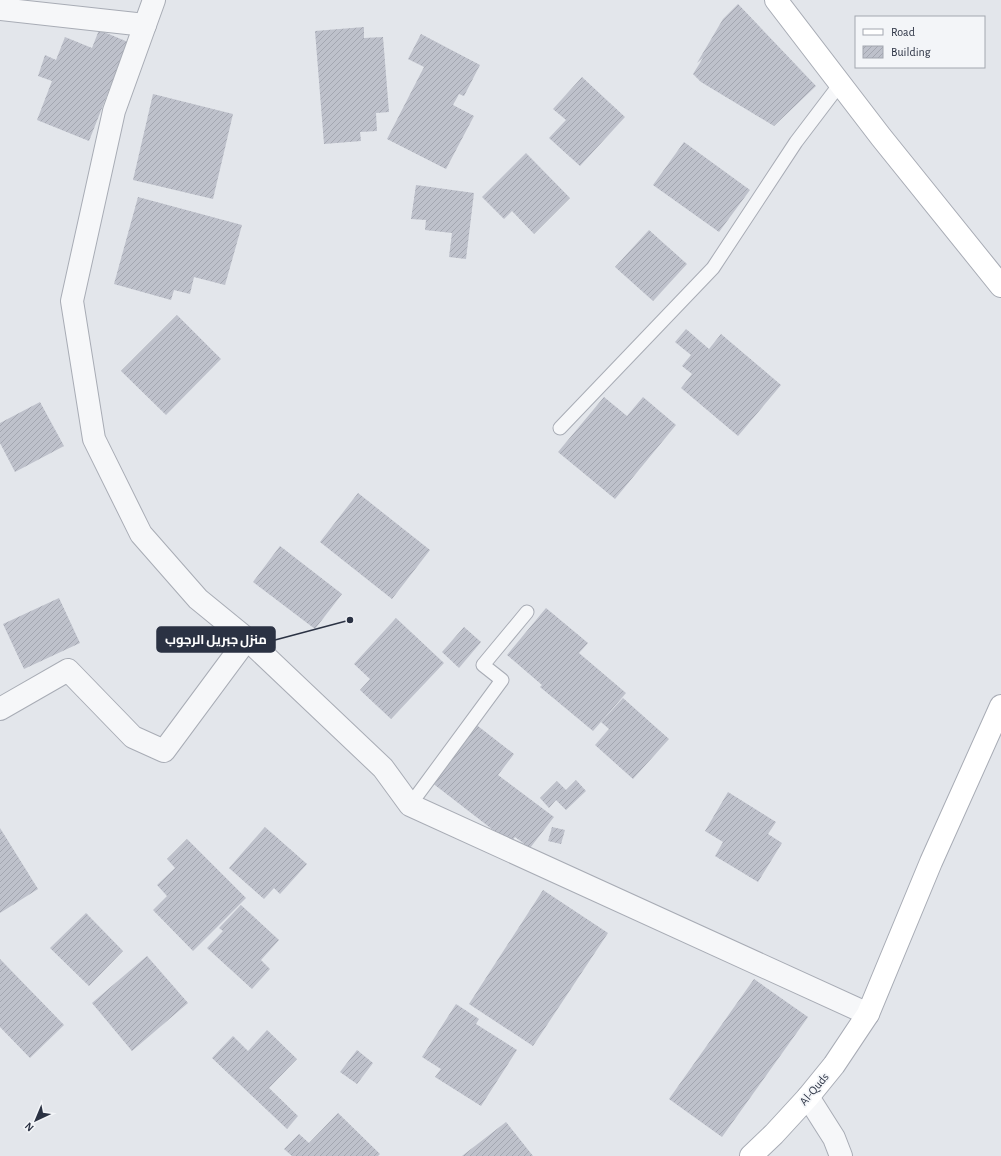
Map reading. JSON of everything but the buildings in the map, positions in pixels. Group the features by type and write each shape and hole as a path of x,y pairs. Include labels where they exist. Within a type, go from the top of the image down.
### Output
{"street":[{"path":"154,0 114,111 72,301 94,438 141,534 198,599 247,639 383,768 410,805 868,1014"},
{"path":"776,0 840,84 1001,286"},
{"path":"0,9 145,25"},
{"path":"0,709 68,670 133,737 164,751 247,639"},
{"name":"Al-Quds","path":"751,1156 774,1134 808,1097 834,1065 868,1014 931,862 1001,706"},
{"path":"808,1097 834,1138 841,1156"}],"lane":[{"path":"560,428 713,268 796,142 840,84"},
{"path":"410,805 502,680 483,665 527,612"}],"place":[{"name":"منزل جبريل الرجوب","path":"350,620"}]}
